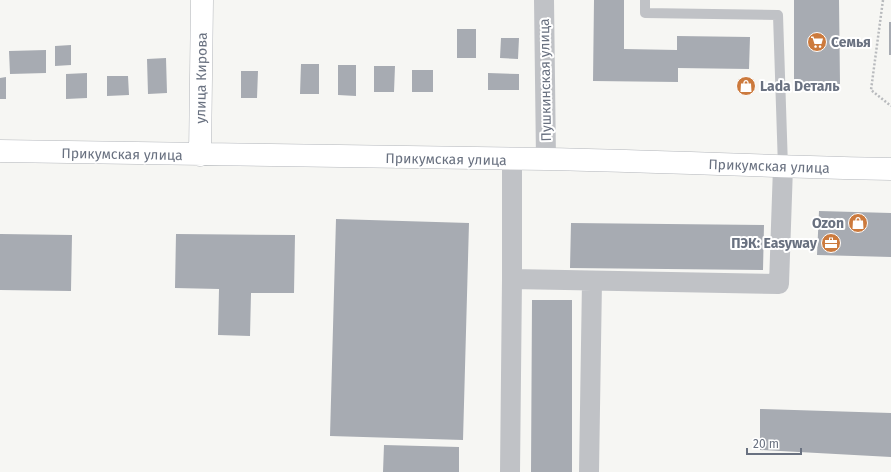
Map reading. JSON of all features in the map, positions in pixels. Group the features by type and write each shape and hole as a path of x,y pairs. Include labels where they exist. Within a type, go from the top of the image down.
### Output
{"main road":[{"name":"улица Кирова","path":"200,155 202,0"},
{"name":"Прикумская улица","path":"0,151 546,159 891,169"}],"street":[{"name":"Пушкинская улица","path":"544,0 546,159"},
{"path":"510,472 512,159"},
{"path":"512,279 779,284 783,167"},
{"path":"589,472 592,280"}],"lane":[{"path":"645,0 645,13 778,16 783,167"}],"path":[{"path":"882,0 871,90 891,106"}],"building":[{"path":"594,0 624,0 624,49 677,50 677,36 750,37 749,69 678,68 678,82 593,81"},
{"name":"Семья","path":"794,0 839,0 840,84 794,85"},
{"path":"889,22 891,22 891,55 889,55"},
{"path":"457,29 476,29 476,58 457,58"},
{"path":"501,38 519,38 518,59 500,58"},
{"path":"71,45 71,65 55,66 55,46"},
{"path":"46,50 46,73 10,74 9,51"},
{"path":"166,58 167,93 148,94 147,59"},
{"path":"301,64 319,64 319,94 300,94"},
{"path":"338,65 356,65 356,96 338,95"},
{"path":"374,66 395,66 394,92 374,92"},
{"path":"412,70 433,70 433,92 412,92"},
{"path":"241,71 258,71 257,98 241,98"},
{"path":"87,73 87,98 66,99 66,74"},
{"path":"488,73 519,74 519,90 488,90"},
{"path":"107,76 128,76 129,95 107,96"},
{"path":"6,77 6,99 0,99 0,78"},
{"path":"819,211 891,213 891,257 817,255"},
{"path":"336,219 469,223 463,440 330,436"},
{"path":"571,223 764,225 763,270 570,268"},
{"path":"0,234 72,235 71,291 0,290"},
{"path":"176,234 295,235 294,293 251,293 250,336 218,335 219,289 175,288"},
{"path":"532,300 572,300 572,472 531,472"},
{"path":"760,409 891,413 891,457 760,450"},
{"path":"384,445 459,447 459,472 383,472"}],"place":[{"name":"Семья","path":"817,42"},
{"name":"Lada Dеталь","path":"746,86"},
{"name":"Ozon","path":"858,223"},
{"name":"ПЭК: Easyway","path":"831,243"}]}
